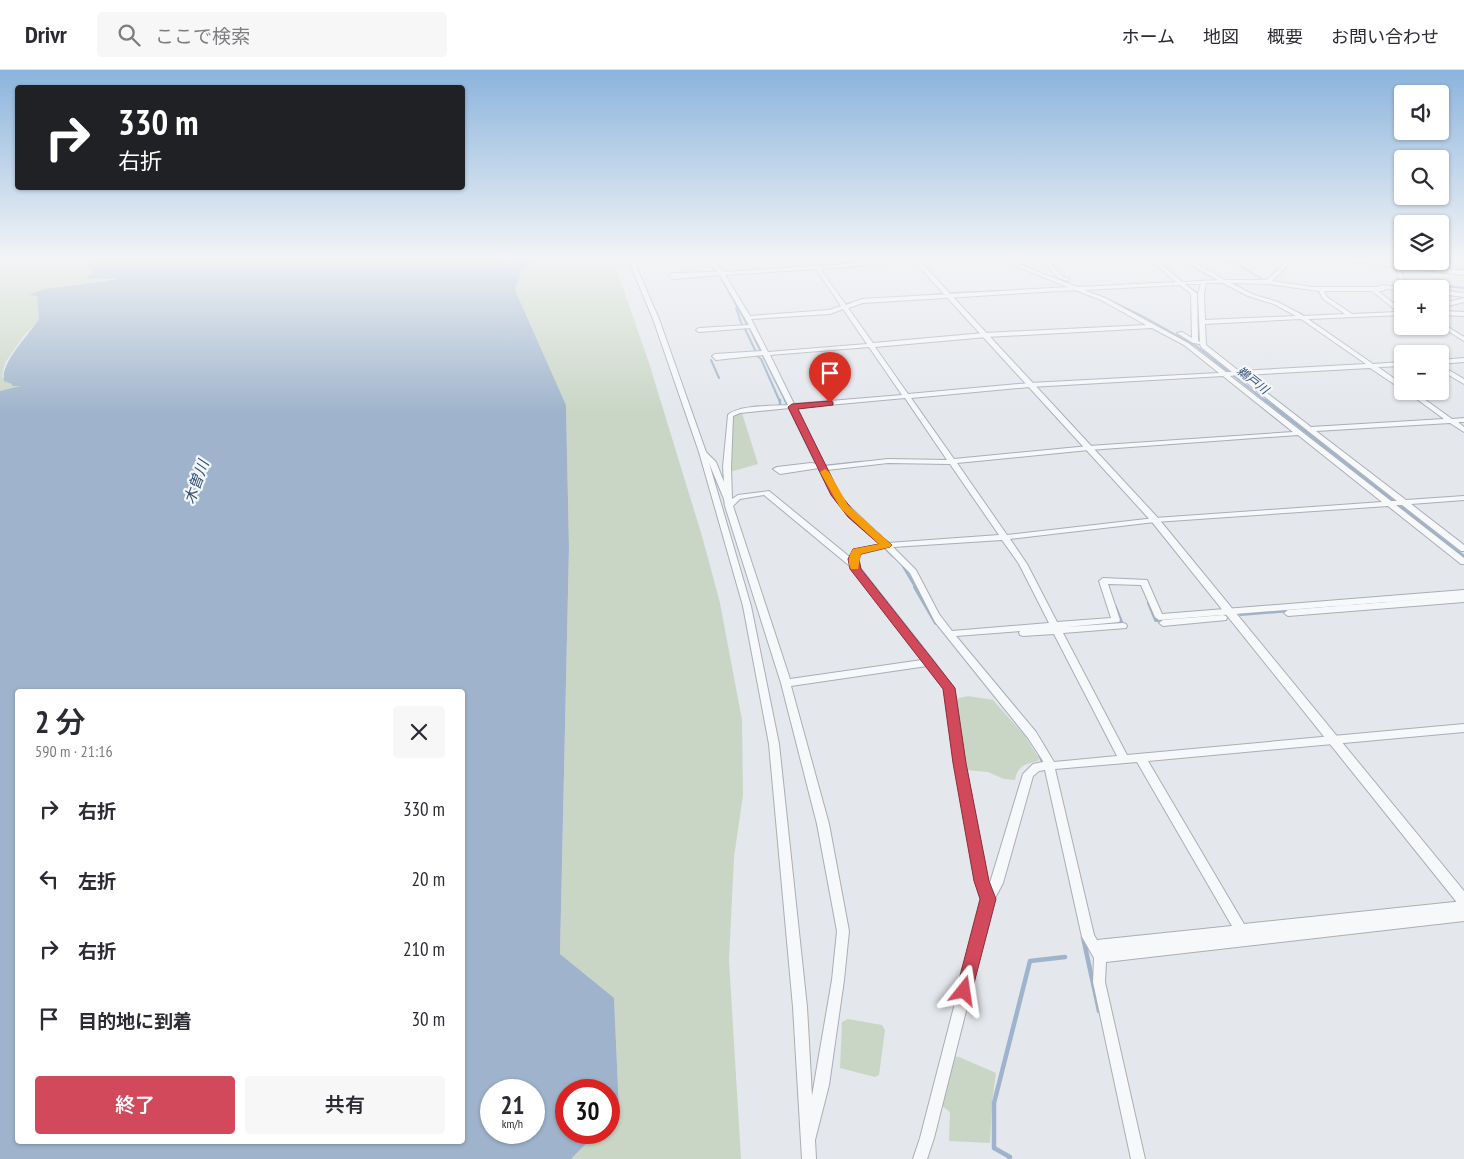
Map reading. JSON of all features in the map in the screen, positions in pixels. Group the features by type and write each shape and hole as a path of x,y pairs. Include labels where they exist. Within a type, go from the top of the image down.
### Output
{"street":[{"path":"652,310 702,452 747,606 774,744 800,1006 809,1159"},
{"path":"743,310 792,407 819,466 844,507 887,545 914,574 930,607 951,636 1032,735 1050,766 1088,937 1097,951 1099,982 1138,1159"},
{"path":"699,330 836,310"},
{"path":"846,310 1023,564 1123,758"},
{"path":"960,310 1155,520 1464,901"},
{"path":"1125,310 1186,344 1226,373 1464,562"},
{"path":"1136,310 1203,346 1402,502 1464,548"},
{"path":"1194,310 1195,342"},
{"path":"1202,310 1203,346"},
{"path":"1289,310 1304,318 1394,381"},
{"path":"1342,310 1350,315"},
{"path":"1304,318 1394,313"},
{"path":"1202,324 1394,313"},
{"path":"1449,313 1464,314"},
{"path":"764,353 715,356 716,358 984,335 1153,326"},
{"path":"1449,330 1464,339"},
{"path":"1449,361 1464,360"},
{"path":"729,504 727,467 730,416 740,411 1030,385 1394,365"},
{"path":"1449,373 1464,382"},
{"path":"1421,400 1464,430"},
{"path":"1312,430 1464,421"},
{"path":"819,466 888,461 951,460 1087,447 1299,432"},
{"path":"702,452 712,462 729,504 786,683 823,824 843,932 838,980 822,1085 808,1140"},
{"path":"729,504 738,497 766,493 854,565 878,599 949,688 960,763 982,881 988,899"},
{"path":"854,565 856,552 887,545 1006,537 1155,520 1464,498"},
{"path":"1056,628 1116,620 1103,580 1144,582 1159,617 1464,599"},
{"path":"1163,623 1233,614 1464,593"},
{"path":"951,636 1056,628 1123,626"},
{"path":"786,683 930,662"},
{"path":"920,1159 928,1138 988,899 997,883 1028,774 1037,767 1464,728"},
{"path":"1140,757 1241,930"},
{"path":"1097,951 1241,930 1464,906"},
{"path":"1097,951 1464,916"}],"green space":[{"path":"0,310 38,310 39,318 25,334 5,363 2,377 13,384 20,385 0,391"},
{"path":"524,310 631,310 649,363 702,536 720,603 742,720 743,795 734,857 729,960 741,1159 571,1159 586,1144 620,1144 620,1079 618,1079 614,999 560,954 569,547 566,405"},
{"path":"742,413 758,464 730,472 732,417"},
{"path":"968,696 993,700 1025,736 1039,758 1038,761 1025,765 1020,769 1015,780 1004,779 988,772 966,770 955,699"},
{"path":"848,1019 882,1025 885,1030 879,1075 875,1077 840,1068 842,1022"},
{"path":"953,1056 996,1073 990,1143 949,1141 950,1112 941,1105"}],"water":[{"name":"木曽川","path":"38,310 524,310 566,405 569,547 560,954 614,998 618,1079 555,1079 555,1144 586,1144 571,1159 0,1159 0,391 20,386 12,386 12,384 4,381 4,373 11,356 39,318"}],"waterway":[{"path":"737,310 742,325"},
{"path":"739,310 748,326"},
{"name":"鵜戸川","path":"1129,310 1196,346 1267,402"},
{"path":"1198,310 1198,320"},
{"path":"1292,310 1303,315"},
{"path":"1311,321 1339,341"},
{"path":"1198,323 1199,342"},
{"path":"749,327 761,352"},
{"path":"745,329 755,350"},
{"path":"762,354 788,406"},
{"path":"757,356 761,359 780,402"},
{"path":"711,360 719,378"},
{"name":"鵜戸川","path":"1265,400 1464,556"},
{"path":"789,408 817,465"},
{"path":"825,466 862,462"},
{"path":"818,467 829,489"},
{"path":"832,494 854,521 879,543"},
{"path":"885,548 893,556"},
{"path":"903,566 916,588"},
{"path":"915,587 936,623"},
{"path":"1149,603 1156,620 1183,618"},
{"path":"1241,614 1376,603"},
{"path":"1085,626 1121,622 1115,607"},
{"path":"1040,755 1043,762"},
{"path":"1083,937 1099,1011"},
{"path":"1009,1159 1010,1157 994,1148 994,1103 1030,961 1065,957"}],"slow traffic":[{"path":"825,472 844,507 887,545 862,549 856,552 854,555 855,566"}],"route":[{"path":"830,403 792,407 836,495 844,507 887,545 862,549 856,552 854,555 854,565 878,599 949,688 960,763 982,881 988,899 964,991"}]}
